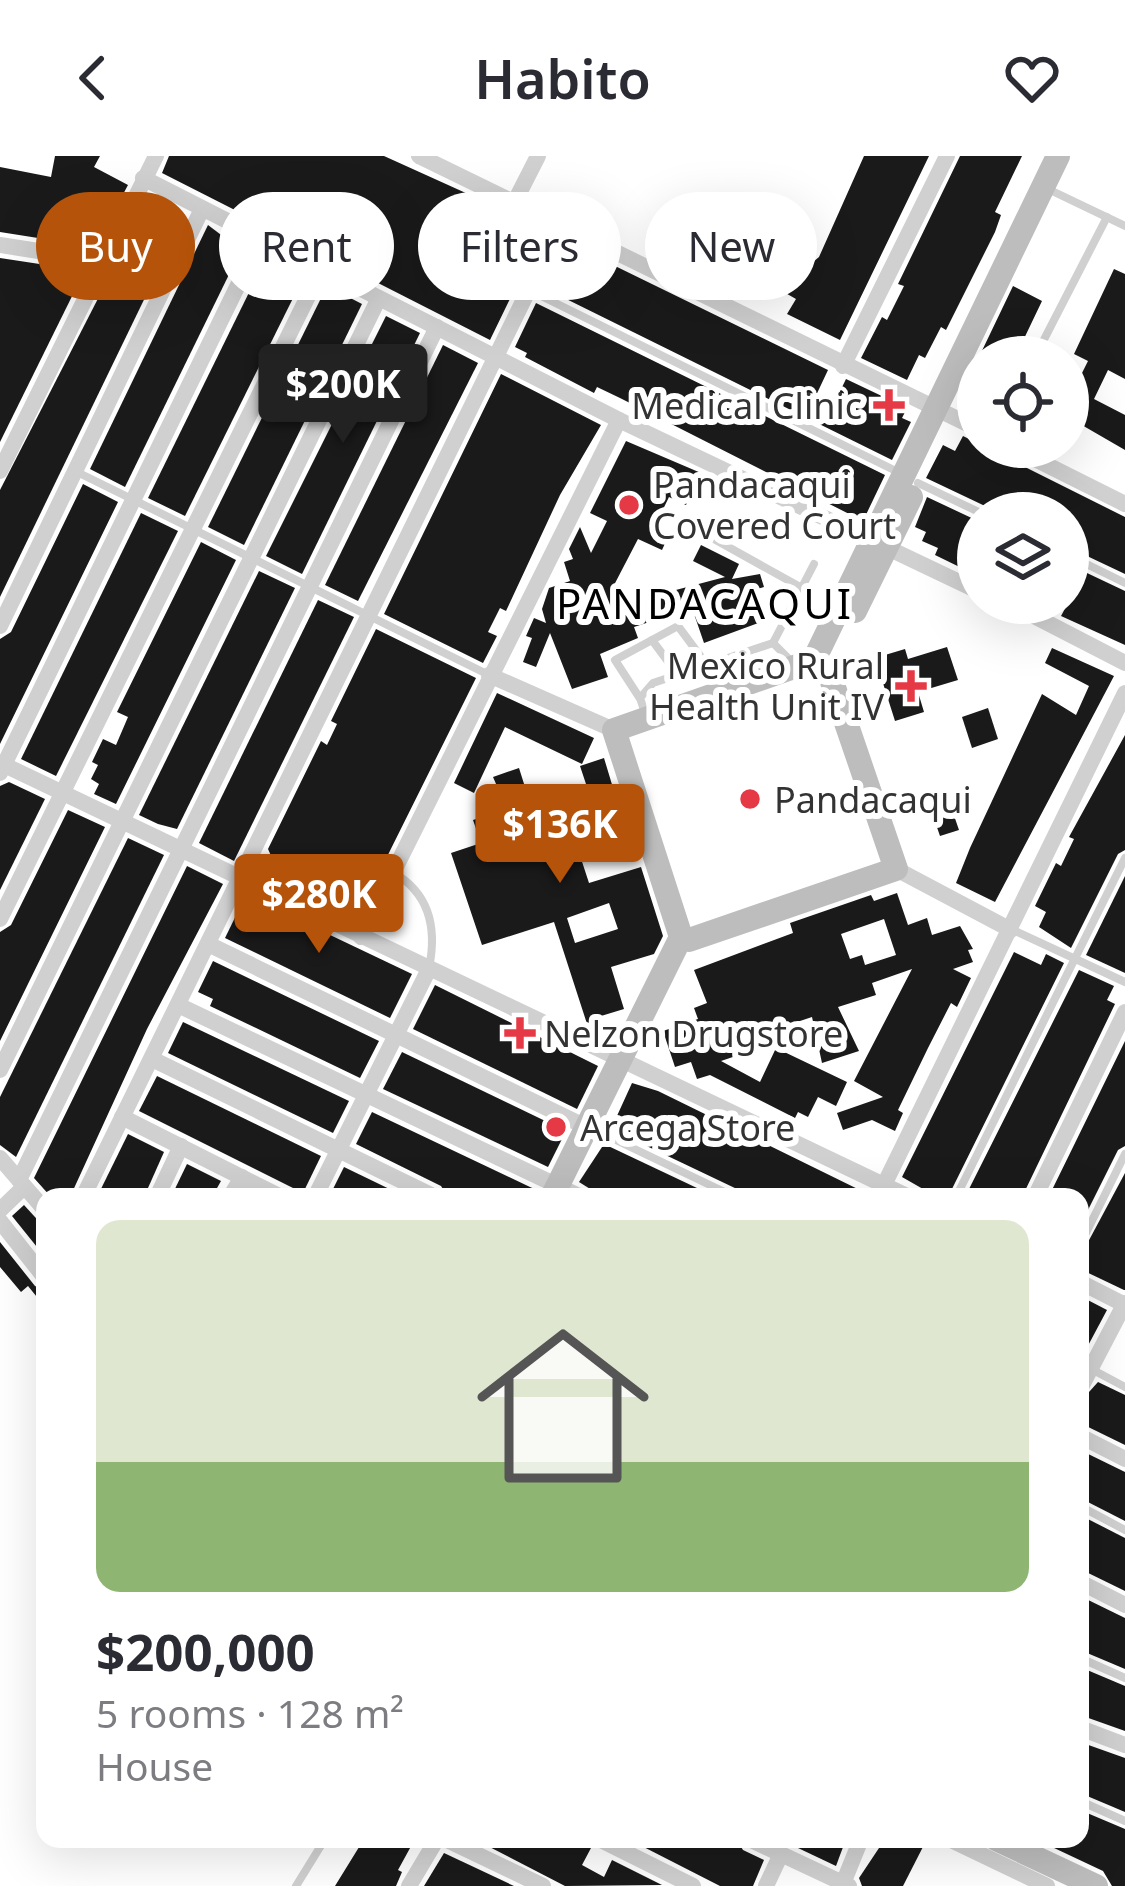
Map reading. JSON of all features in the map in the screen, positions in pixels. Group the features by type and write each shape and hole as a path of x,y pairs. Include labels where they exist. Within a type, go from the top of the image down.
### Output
{"street":[{"path":"136,192 156,156"},
{"path":"418,156 492,192"},
{"path":"520,192 538,156"},
{"path":"842,366 947,156"},
{"path":"989,336 1050,190 1058,156"},
{"path":"614,730 643,708 812,664 945,412 1050,190 1076,156"},
{"path":"143,178 219,218"},
{"path":"0,626 202,209"},
{"path":"0,245 36,251"},
{"path":"621,254 957,418"},
{"path":"2,463 83,300"},
{"path":"230,300 1,767 183,848 882,1188"},
{"path":"0,920 190,526 307,300"},
{"path":"0,1070 378,300 957,580"},
{"path":"87,1188 523,300"},
{"path":"0,1210 21,1184 437,327"},
{"path":"945,412 957,393"},
{"path":"362,937 619,420"},
{"path":"1054,468 1125,503"},
{"path":"1050,624 1125,663"},
{"path":"812,664 896,869 1011,930"},
{"path":"489,675 614,730 685,939"},
{"path":"887,1188 1125,693"},
{"path":"567,1188 621,1064 685,939 896,869"},
{"path":"208,944 591,1128"},
{"path":"320,1188 429,969"},
{"path":"178,1005 367,1090 555,1188"},
{"path":"1039,1188 1125,1012"},
{"path":"152,1059 416,1188"},
{"path":"122,1117 263,1188"},
{"path":"161,1188 181,1146"},
{"path":"0,1158 36,1200"},
{"path":"235,1188 242,1177"},
{"path":"0,1221 36,1267"},
{"path":"1089,1286 1125,1304 1089,1359"},
{"path":"1089,1441 1125,1459"},
{"path":"1089,1586 1125,1604"},
{"path":"1089,1731 1125,1744"},
{"path":"409,1886 435,1848"},
{"path":"461,1848 543,1886"},
{"path":"617,1848 693,1886"},
{"path":"768,1848 845,1885 858,1848"},
{"path":"968,1848 1047,1886"},
{"path":"1014,1848 1082,1883"},
{"path":"766,1886 781,1854"}],"lane":[{"path":"1050,190 1125,226"},
{"path":"1046,336 1107,217"},
{"path":"550,300 957,501"},
{"path":"76,472 489,675"},
{"path":"696,529 802,588"},
{"path":"643,708 653,682 773,643 814,564"},
{"path":"1089,565 1125,583"},
{"path":"643,708 615,661 682,627 707,665"},
{"path":"652,640 677,675"},
{"path":"773,643 812,664"},
{"path":"961,1188 1125,858"},
{"path":"393,873 413,885 428,912 433,947 429,969"},
{"path":"1011,930 1125,982"},
{"path":"591,1128 716,1188"},
{"path":"1089,1227 1125,1154"},
{"path":"1089,1367 1125,1387"},
{"path":"1089,1511 1125,1530"},
{"path":"1089,1662 1125,1678"},
{"path":"1089,1805 1125,1821"},
{"path":"296,1886 320,1848"}],"building":[{"path":"55,156 100,156 94,167 128,185 124,192 36,192 36,238 0,232 0,167 51,177"},
{"path":"169,156 384,156 464,192 418,192 418,300 509,300 490,340 394,291 394,192 219,192 219,202 162,173"},
{"path":"864,156 929,156 840,340 787,314 795,300 817,300 819,257"},
{"path":"960,156 1022,156 995,212 1001,215 995,232 946,330 941,327 925,358 919,355 907,380 861,358 904,286 898,284"},
{"path":"208,225 219,233 219,295 125,487 90,469 172,300 195,300 195,252"},
{"path":"0,258 36,263 36,300 70,300 0,442"},
{"path":"621,269 645,281 645,300 685,300 828,370 812,404 830,412 846,379 907,408 902,418 911,422 892,460 568,300 621,300"},
{"path":"1114,269 1125,274 1125,379 1108,370 1094,399 1125,415 1125,450 1089,429 1089,336 1082,336"},
{"path":"1013,286 1042,301 1025,336 989,336"},
{"path":"97,300 144,300 0,597 0,490"},
{"path":"245,300 292,300 185,516 148,498"},
{"path":"320,300 362,304 244,545 208,527"},
{"path":"536,303 885,475 863,521 620,398 597,387 594,393 525,357 527,353 515,347"},
{"path":"386,316 420,333 302,574 266,556"},
{"path":"443,345 478,363 358,601 325,585"},
{"path":"501,374 601,425 560,495 506,611 500,608 488,632 497,636 483,663 384,614"},
{"path":"626,441 701,473 686,505 669,497 652,532 667,539 662,550 638,539 613,587 619,605 725,577 693,561 701,545 739,564 732,579 760,574 764,587 754,590 761,622 704,643 692,608 634,627 638,638 600,654 608,677 572,689 550,633 536,667 523,662 532,638 526,636 534,618 546,623 542,609 549,588 570,581 564,562 573,559 569,549 580,527 591,553 607,521 590,513"},
{"path":"943,445 955,451 957,447 957,468 1027,468 1075,492 957,493 926,478"},
{"path":"83,484 118,502 0,744 0,639 11,632"},
{"path":"927,497 957,511 957,566 935,555 938,548 922,541 926,532 915,527"},
{"path":"1089,499 1125,517 1125,574 1089,557"},
{"path":"141,513 178,531 56,776 21,759"},
{"path":"201,542 236,560 116,804 94,794 99,784 91,779 98,765 92,762 103,739 116,745 128,717 117,712"},
{"path":"259,571 295,588 177,829 158,824 139,815"},
{"path":"1089,574 1125,591 1125,645 1079,624 1089,624"},
{"path":"318,600 354,617 234,861 199,843"},
{"path":"376,629 476,678 357,917 275,880 277,875 266,869 272,858 268,849 321,741 327,745 337,724 331,721"},
{"name":"Mexico Rural Health Unit IV","path":"947,647 958,680 918,692 924,712 895,721 875,658 905,649 908,659"},
{"path":"1052,648 1114,676 995,902 956,883 970,848 1042,694 1076,715 1089,686 1045,663"},
{"path":"497,693 594,738 582,764 505,727 474,793 454,783"},
{"path":"988,708 998,739 972,748 962,717"},
{"path":"1125,735 1125,850 1118,854 1071,948 1039,927 1046,912 1035,906 1056,863 1061,866 1074,839 1069,837"},
{"path":"604,758 626,831 607,838 597,816 570,825 589,883 641,867 663,936 654,954 611,967 624,1009 601,1016 604,1025 589,1030 554,922 482,945 451,853 481,843 473,820 507,809 493,777 519,768 531,806 588,790 580,766","holes":["609,903 618,929 575,943 567,918"]},
{"path":"9,782 45,799 0,890 0,786"},
{"path":"949,801 959,830 940,836 930,807"},
{"path":"68,810 105,827 0,1041 0,932 11,925"},
{"path":"128,838 164,855 16,1157 0,1145 0,1097"},
{"path":"187,866 223,884 147,1029 74,1188 43,1188 34,1178"},
{"path":"1125,876 1125,973 1086,955"},
{"path":"897,893 908,925 927,918 932,935 960,926 973,949 968,950 973,962 953,969 971,978 957,1007 951,1003 928,1048 898,1110 903,1113 895,1131 872,1120 843,1130 837,1113 883,1097 854,1081 912,969 872,983 876,995 838,1007 859,1051 822,1063 812,1017 776,1029 780,1041 721,1061 760,1082 776,1048 847,1082 836,1106 818,1097 808,1117 798,1112 795,1118 710,1075 697,1079 691,1062 675,1067 663,1031 698,1019 694,1008 707,1003 694,970 793,933 790,923 871,895 874,901","holes":["884,919 896,955 865,965 862,955 850,959 841,934"]},
{"path":"246,895 412,974 390,1018 225,938"},
{"path":"1014,952 1041,965 1046,954 1064,963 952,1188 921,1188 902,1177"},
{"path":"213,961 379,1041 360,1078 210,1006 213,999 198,992"},
{"path":"1079,970 1114,986 1107,1000 1115,1004 1026,1188 970,1188"},
{"path":"435,985 598,1066 577,1109 413,1029"},
{"path":"183,1022 349,1101 333,1133 168,1053"},
{"path":"1125,1041 1125,1146 1118,1150 1089,1208 1089,1188 1053,1188"},
{"path":"402,1052 566,1131 548,1167 383,1089"},
{"path":"157,1076 321,1156 305,1188 293,1188 139,1111"},
{"path":"632,1083 658,1091 856,1188 735,1188 611,1129"},
{"path":"372,1112 533,1188 442,1188 356,1144"},
{"path":"128,1134 164,1152 148,1188 101,1188"},
{"path":"604,1144 697,1188 589,1188 579,1182"},
{"path":"187,1164 221,1181 217,1188 175,1188"},
{"path":"344,1167 387,1188 334,1188"},
{"path":"1125,1173 1125,1290 1089,1273 1089,1240"},
{"path":"24,1205 36,1218 36,1246 12,1216"},
{"path":"0,1242 36,1286 36,1296 28,1286 21,1292 0,1267"},
{"path":"1089,1301 1107,1310 1089,1344"},
{"path":"1098,1382 1125,1395 1125,1445 1089,1427 1089,1392"},
{"path":"1089,1454 1125,1472 1125,1521 1089,1503"},
{"path":"1089,1520 1125,1538 1125,1591 1089,1573"},
{"path":"1089,1600 1125,1618 1125,1669 1089,1654"},
{"path":"1089,1671 1125,1686 1125,1731 1089,1718"},
{"path":"1089,1745 1125,1758 1125,1812 1089,1797"},
{"path":"1089,1814 1125,1829 1125,1886 1112,1886 1103,1871 1054,1848 1089,1848"},
{"path":"358,1848 410,1848 398,1870 402,1872 396,1886 335,1886"},
{"path":"491,1848 591,1848 582,1865 604,1877 612,1860 662,1885 565,1886"},
{"path":"646,1848 742,1848 764,1860 753,1886 720,1886"},
{"path":"798,1848 843,1848 836,1866"},
{"path":"879,1848 922,1848 903,1886 862,1886 859,1878"},
{"path":"444,1853 514,1886 424,1886"}],"place":[{"name":"Medical Clinic","path":"889,405"},
{"name":"Pandacaqui Covered Court","path":"629,505"},
{"name":"Mexico Rural Health Unit IV","path":"911,686"},
{"name":"Pandacaqui","path":"750,799"},
{"name":"Nelzon Drugstore","path":"520,1033"},
{"name":"Arcega Store","path":"556,1127"}],"district":[{"name":"PANDACAQUI","path":"705,602"}]}
